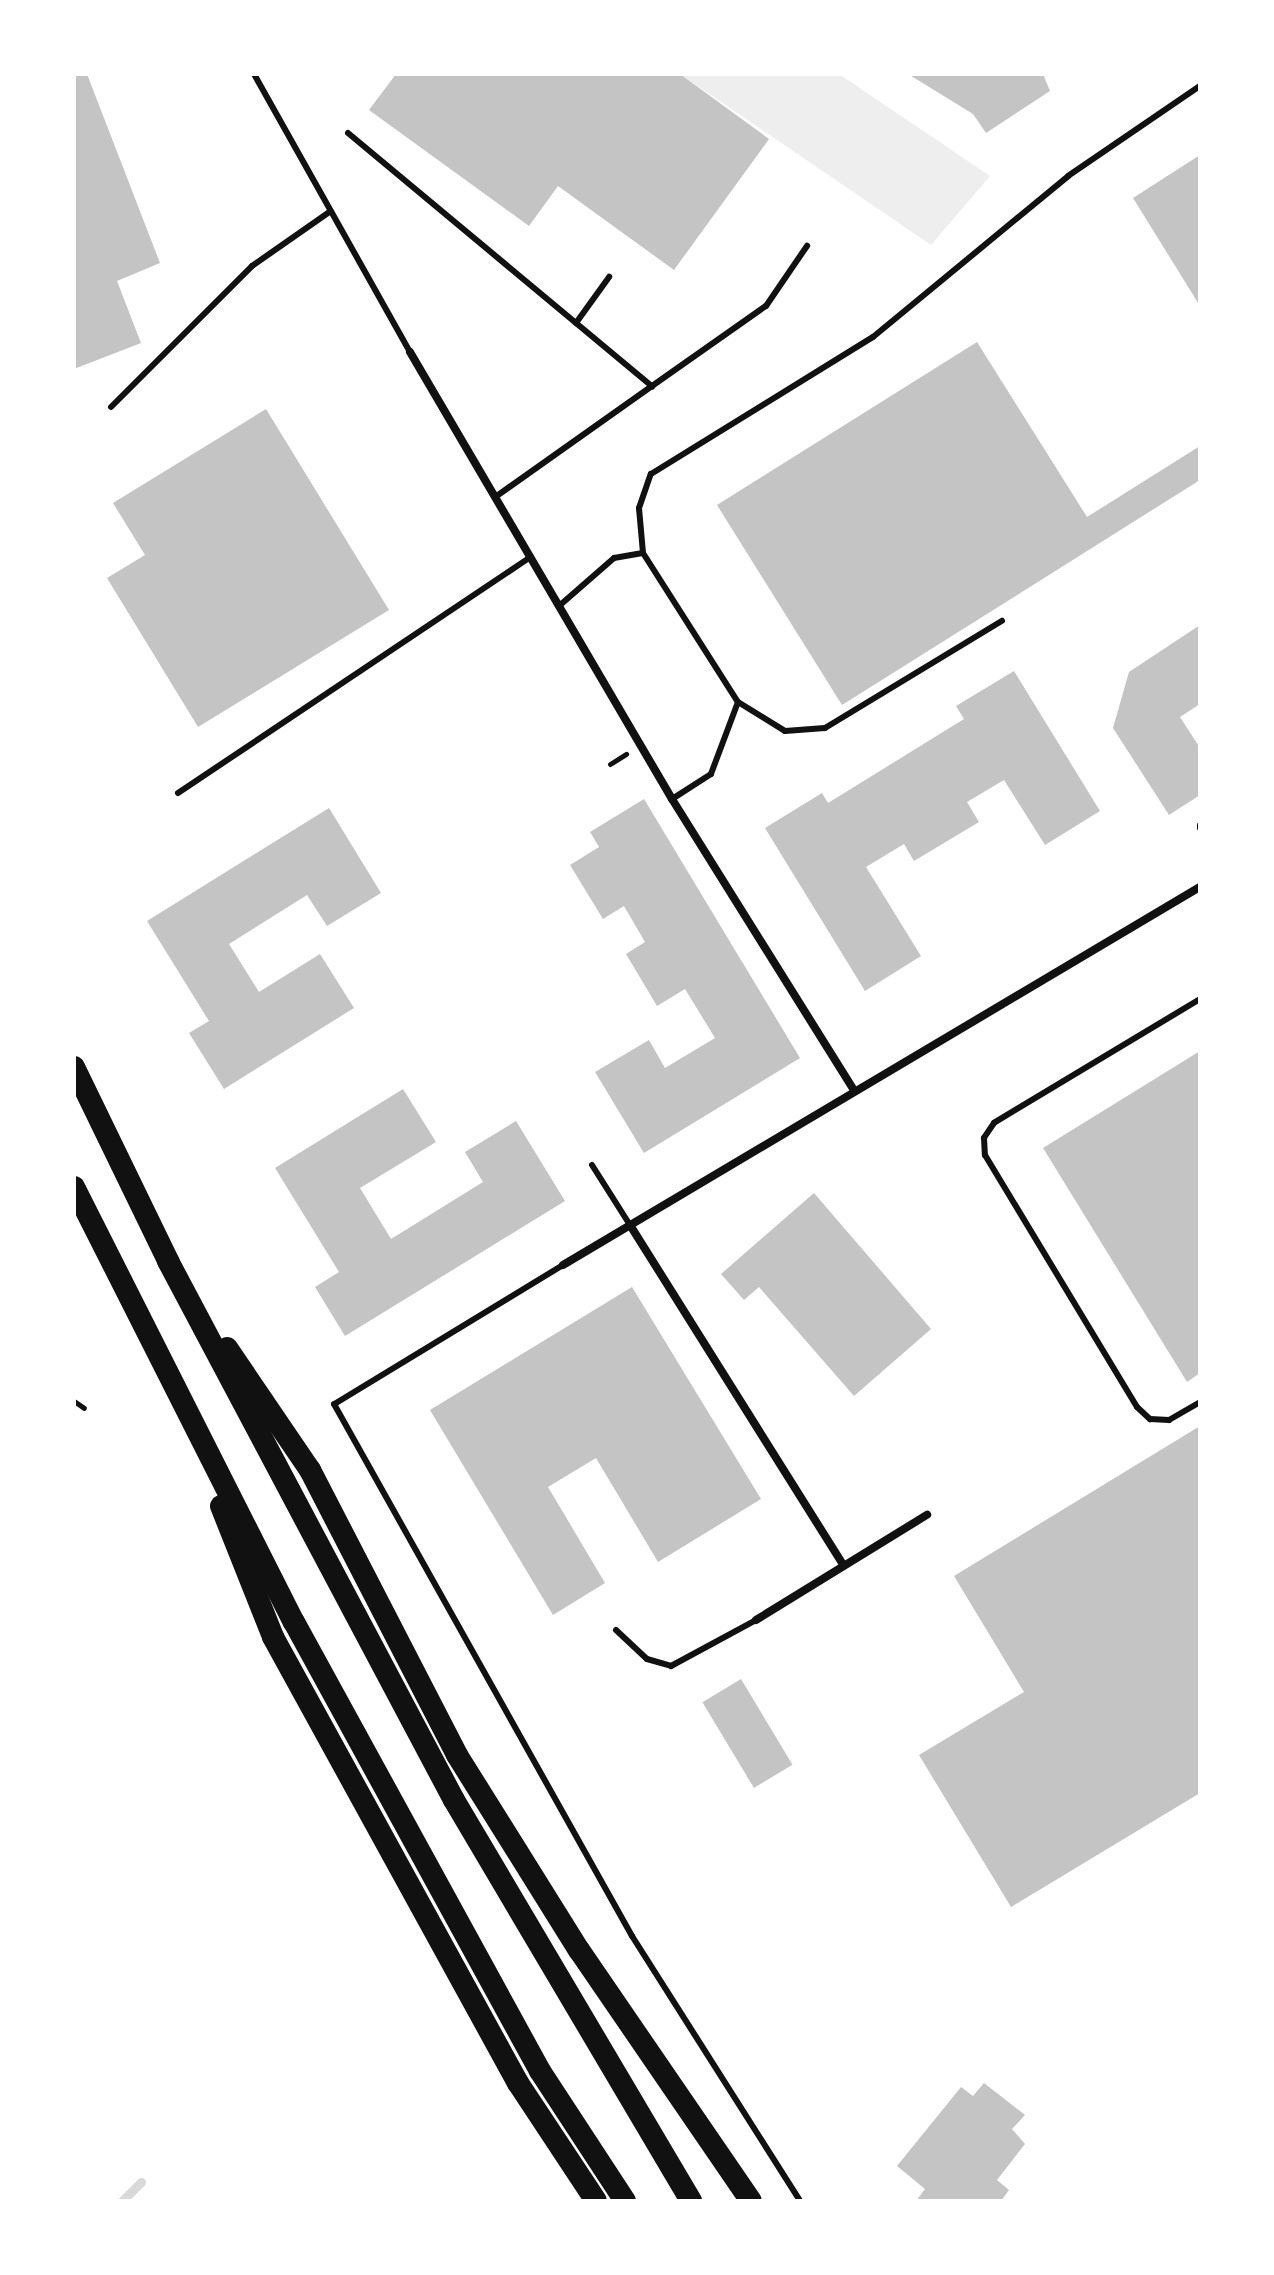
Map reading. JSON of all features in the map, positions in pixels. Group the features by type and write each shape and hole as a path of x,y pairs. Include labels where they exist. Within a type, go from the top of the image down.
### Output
{"highway":[{"path":"74,1067 168,1261 454,1800 691,2201"},
{"path":"74,1187 171,1378 540,2071 625,2201"},
{"path":"168,1261 310,1470 457,1755 579,1950 751,2201"},
{"path":"171,1378 273,1637 518,2083 596,2201"}],"street":[{"path":"410,352 672,799 854,1090"},
{"path":"563,1265 1200,887"},
{"path":"630,1225 843,1565"},
{"path":"756,1620 927,1515"}],"lane":[{"path":"254,74 328,213 410,352"},
{"path":"1002,621 825,728 785,731 738,702 643,553 639,508 651,474 873,337 1068,176 1200,86"},
{"path":"348,133 652,386"},
{"path":"111,407 252,266 328,213"},
{"path":"495,497 766,306 807,246"},
{"path":"576,323 609,277"},
{"path":"559,606 614,558 643,553"},
{"path":"178,793 530,557"},
{"path":"672,799 711,774 738,702"},
{"path":"1200,999 994,1123 984,1138 985,1155 1137,1407 1150,1419 1169,1420 1200,1402"},
{"path":"592,1165 630,1225"},
{"path":"563,1265 334,1404 632,1936 800,2201"},
{"path":"616,1630 647,1659 671,1666 756,1620"}],"path":[{"path":"74,1401 84,1408"}],"shaded area":[{"path":"680,74 839,74 990,176 931,245"}],"building":[{"path":"74,74 87,74 160,263 117,281 141,343 74,369"},
{"path":"396,74 680,74 769,139 674,270 558,186 529,226 369,110"},
{"path":"908,74 1043,74 1050,91 986,133 973,114"},
{"path":"1200,155 1200,306 1133,198"},
{"path":"977,342 1087,517 1200,446 1200,480 842,705 717,505"},
{"path":"266,409 389,610 198,727 107,578 145,555 113,503"},
{"path":"1200,625 1200,704 1180,717 1200,748 1200,795 1169,815 1113,728 1129,672"},
{"path":"1014,671 1100,811 1045,845 1004,780 967,802 979,822 914,861 904,844 866,867 921,956 865,991 765,828 822,793 828,803 964,719 956,706"},
{"path":"644,799 800,1058 644,1153 595,1072 649,1040 665,1068 715,1038 685,989 657,1006 626,954 645,942 624,906 603,919 570,865 599,847 590,832"},
{"path":"329,808 381,893 327,926 307,895 229,944 259,992 320,954 354,1008 224,1089 189,1033 209,1021 147,921"},
{"path":"1200,1051 1200,1373 1187,1382 1043,1148"},
{"path":"403,1089 436,1142 360,1188 391,1239 483,1182 465,1152 516,1121 565,1201 345,1336 315,1287 339,1272 275,1168"},
{"path":"814,1193 931,1329 854,1396 759,1287 744,1300 721,1274"},
{"path":"632,1287 761,1499 658,1562 596,1458 548,1487 605,1583 553,1615 430,1410"},
{"path":"1200,1426 1200,1793 1011,1907 919,1755 1024,1692 954,1576"},
{"path":"741,1679 793,1765 754,1788 702,1702"},
{"path":"984,2083 1025,2115 1012,2129 1025,2144 997,2180 1009,2190 1001,2201 916,2201 925,2189 897,2166 961,2087 973,2096"}],"waterway":[{"path":"122,2201 141,2182"}]}
